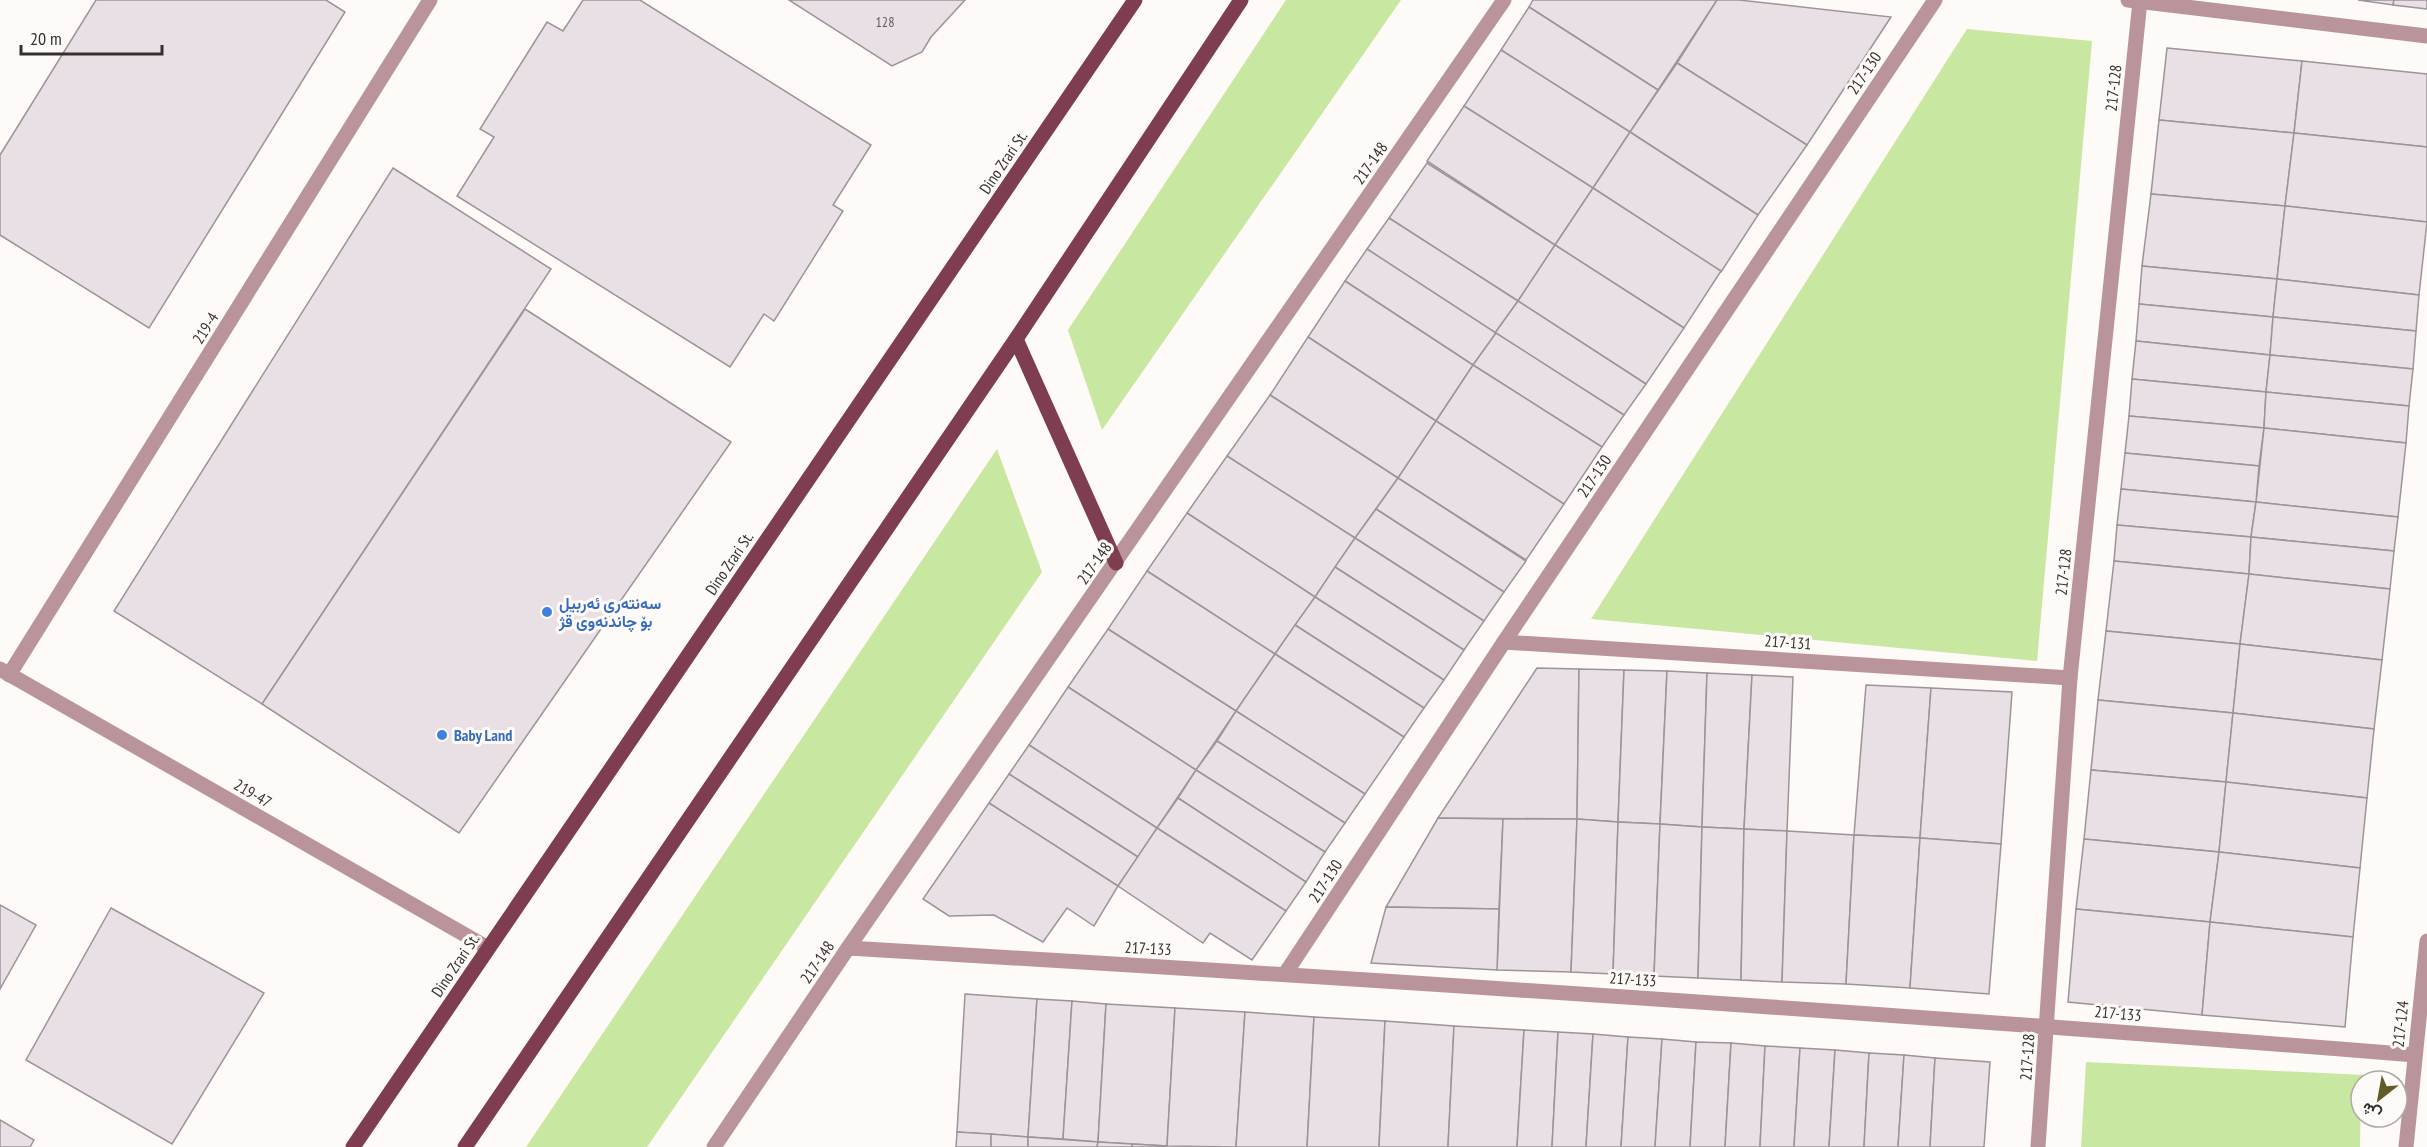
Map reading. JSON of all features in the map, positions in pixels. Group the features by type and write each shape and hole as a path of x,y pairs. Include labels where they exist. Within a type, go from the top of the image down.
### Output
{"main road":[{"name":"Dino Zrari St.","path":"353,1147 1135,0"},
{"path":"465,1147 1016,339 1241,0"},
{"path":"1016,339 1116,562"}],"street":[{"name":"219-4","path":"5,672 430,0"},
{"name":"217-148","path":"714,1147 848,948 1504,0"},
{"name":"217-130","path":"1285,974 1504,642 1935,0"},
{"path":"2134,1 2427,36"},
{"name":"217-128","path":"2038,1147 2070,678 2134,1"},
{"name":"217-131","path":"1504,642 2070,678"},
{"name":"219-47","path":"5,672 488,948"},
{"name":"217-124","path":"2406,1147 2420,1087 2415,1055 2427,941"},
{"name":"217-133","path":"848,948 1285,974 2048,1025 2415,1055"}],"green space":[{"path":"1286,0 1401,0 1102,430 1068,330"},
{"path":"1967,29 2092,41 2037,661 1591,619"},
{"path":"997,449 1042,572 647,1147 526,1147"},
{"path":"2086,1062 2349,1074 2349,1129 2360,1129 2360,1147 2081,1147"}],"building":[{"path":"96,0 326,0 345,12 149,328 0,235 0,155"},
{"path":"583,0 640,0 871,145 833,205 843,211 774,321 764,314 730,367 457,196 494,137 480,129 547,22 563,31"},
{"path":"789,0 965,0 931,37 922,52 892,66"},
{"path":"1533,0 1717,0 1658,90 1529,7"},
{"path":"1717,0 1739,0 1891,17 1807,145 1677,63"},
{"path":"2358,0 2394,0 2393,5"},
{"path":"2394,0 2427,0 2427,9 2393,5"},
{"path":"1529,7 1658,90 1630,132 1501,50"},
{"path":"2167,48 2302,61 2294,133 2159,120"},
{"path":"1501,50 1630,132 1593,188 1464,106"},
{"path":"2302,61 2427,74 2427,147 2294,133"},
{"path":"1677,63 1807,145 1758,215 1630,132"},
{"path":"1464,106 1593,188 1555,245 1427,161"},
{"path":"2159,120 2294,133 2285,206 2151,194"},
{"path":"1630,132 1758,215 1721,272 1593,188"},
{"path":"2294,133 2427,147 2427,222 2285,206"},
{"path":"1427,163 1555,245 1518,301 1389,218"},
{"path":"393,168 551,269 262,704 114,611"},
{"path":"1593,188 1721,271 1684,328 1555,245"},
{"path":"2151,194 2285,206 2277,279 2142,266"},
{"path":"2285,206 2427,222 2419,295 2277,279"},
{"path":"1389,218 1518,301 1495,333 1367,249"},
{"path":"1555,245 1684,328 1646,384 1518,301"},
{"path":"1367,249 1496,333 1473,365 1345,281"},
{"path":"2142,266 2277,279 2273,317 2139,304"},
{"path":"2277,279 2419,295 2416,331 2273,317"},
{"path":"1345,281 1473,365 1436,421 1308,337"},
{"path":"1518,301 1646,384 1624,415 1495,333"},
{"path":"2139,304 2273,317 2270,355 2136,341"},
{"path":"525,309 731,442 459,833 262,704"},
{"path":"2273,317 2416,331 2413,369 2270,355"},
{"path":"1496,333 1624,415 1602,447 1473,365"},
{"path":"1308,337 1436,421 1398,478 1270,395"},
{"path":"2136,341 2270,355 2266,392 2132,379"},
{"path":"2270,355 2413,369 2409,406 2266,392"},
{"path":"1473,365 1602,447 1564,504 1436,421"},
{"path":"2132,379 2266,392 2264,428 2129,416"},
{"path":"2266,392 2409,406 2406,443 2264,428"},
{"path":"1270,395 1398,478 1355,538 1227,456"},
{"path":"2129,416 2264,428 2259,466 2125,453"},
{"path":"1436,421 1564,504 1526,560 1398,478"},
{"path":"2264,428 2406,443 2398,517 2256,502"},
{"path":"2125,453 2259,466 2256,502 2121,489"},
{"path":"1227,456 1355,538 1315,597 1187,513"},
{"path":"1398,478 1526,561 1504,592 1376,509"},
{"path":"2121,489 2256,502 2251,537 2117,525"},
{"path":"2256,502 2398,517 2394,551 2251,537"},
{"path":"1376,509 1504,592 1484,621 1355,538"},
{"path":"1187,513 1315,597 1275,654 1147,571"},
{"path":"2117,525 2251,537 2249,574 2114,561"},
{"path":"2251,537 2394,551 2390,589 2249,574"},
{"path":"1355,538 1484,621 1464,650 1335,567"},
{"path":"2114,561 2249,574 2240,644 2106,631"},
{"path":"1335,567 1464,650 1444,680 1315,597"},
{"path":"1147,571 1275,654 1236,711 1108,629"},
{"path":"2249,574 2390,589 2382,660 2240,644"},
{"path":"1315,597 1444,680 1424,708 1295,625"},
{"path":"1295,625 1424,708 1404,737 1275,654"},
{"path":"1108,629 1236,711 1196,770 1068,687"},
{"path":"2106,631 2240,644 2233,713 2098,700"},
{"path":"2240,644 2382,660 2374,729 2233,713"},
{"path":"1275,654 1404,737 1365,794 1236,711"},
{"path":"1537,668 1579,669 1577,819 1438,818"},
{"path":"1579,669 1624,670 1618,822 1577,819"},
{"path":"1624,670 1667,671 1660,824 1618,822"},
{"path":"1667,671 1707,673 1702,827 1660,824"},
{"path":"1707,673 1752,675 1744,829 1702,827"},
{"path":"1752,675 1793,677 1787,831 1744,829"},
{"path":"1866,685 1931,688 1920,838 1854,835"},
{"path":"1068,687 1196,770 1157,828 1029,745"},
{"path":"1931,688 2012,692 2001,844 1920,838"},
{"path":"2098,700 2233,713 2226,782 2091,770"},
{"path":"1236,711 1365,794 1345,823 1217,741"},
{"path":"2233,713 2374,729 2367,798 2226,782"},
{"path":"1217,741 1345,823 1325,852 1196,770"},
{"path":"1029,745 1157,828 1138,857 1009,774"},
{"path":"1196,770 1325,852 1306,882 1178,798"},
{"path":"2091,770 2226,782 2219,852 2084,839"},
{"path":"1009,774 1138,857 1118,886 989,803"},
{"path":"2226,782 2367,798 2360,868 2219,852"},
{"path":"1178,798 1306,882 1286,911 1157,828"},
{"path":"989,803 1118,886 1094,926 1067,908 1043,942 994,915 949,916 923,899"},
{"path":"1438,818 1503,819 1499,909 1386,907"},
{"path":"1503,819 1577,819 1571,972 1497,970"},
{"path":"1577,819 1618,822 1613,974 1571,972"},
{"path":"1618,822 1660,824 1654,976 1613,974"},
{"path":"1660,824 1702,827 1698,978 1654,976"},
{"path":"1702,827 1744,829 1741,980 1698,978"},
{"path":"1157,828 1286,911 1252,960 1210,933 1203,943 1118,886"},
{"path":"1744,829 1787,831 1782,982 1741,980"},
{"path":"1787,831 1854,835 1846,984 1782,982"},
{"path":"1854,835 1920,838 1910,988 1846,984"},
{"path":"1920,838 2001,844 1989,994 1910,988"},
{"path":"2084,839 2219,852 2210,922 2076,909"},
{"path":"2219,852 2360,868 2353,937 2210,922"},
{"path":"0,905 36,925 0,989"},
{"path":"1386,907 1499,909 1497,970 1371,963"},
{"path":"111,908 264,993 172,1144 26,1060"},
{"path":"2076,909 2210,922 2202,1015 2068,1002"},
{"path":"2210,922 2353,937 2345,1027 2202,1015"},
{"path":"965,994 1037,999 1028,1137 957,1132"},
{"path":"1037,999 1072,1001 1063,1139 1028,1137"},
{"path":"1072,1001 1106,1004 1098,1142 1063,1139"},
{"path":"1106,1004 1175,1008 1167,1146 1098,1142"},
{"path":"1175,1008 1245,1012 1236,1147 1167,1146"},
{"path":"1245,1012 1314,1017 1307,1147 1236,1147"},
{"path":"1314,1017 1385,1021 1379,1147 1307,1147"},
{"path":"1385,1021 1454,1026 1448,1147 1379,1147"},
{"path":"1454,1026 1524,1030 1517,1147 1448,1147"},
{"path":"1524,1030 1558,1032 1552,1147 1517,1147"},
{"path":"1558,1032 1593,1034 1586,1147 1552,1147"},
{"path":"1593,1034 1628,1037 1621,1147 1586,1147"},
{"path":"1628,1037 1662,1039 1655,1147 1621,1147"},
{"path":"1662,1039 1696,1042 1690,1147 1655,1147"},
{"path":"1696,1042 1731,1043 1725,1147 1690,1147"},
{"path":"1731,1043 1765,1046 1760,1147 1725,1147"},
{"path":"1765,1046 1800,1048 1794,1147 1760,1147"},
{"path":"1800,1048 1835,1050 1829,1147 1794,1147"},
{"path":"1835,1050 1869,1053 1864,1147 1829,1147"},
{"path":"1869,1053 1904,1055 1898,1147 1864,1147"},
{"path":"1904,1055 1935,1058 1930,1147 1898,1147"},
{"path":"1935,1058 1990,1062 1984,1147 1930,1147"},
{"path":"0,1120 34,1140 30,1147 0,1147"},
{"path":"957,1132 991,1134 991,1147 956,1147"},
{"path":"991,1134 1028,1137 1028,1147 991,1147"},
{"path":"1028,1137 1098,1142 1097,1147 1028,1147"},
{"path":"1098,1142 1132,1144 1132,1147 1097,1147"},
{"path":"1132,1144 1167,1146 1167,1147 1132,1147"}],"place":[{"name":"سەنتەری ئەربیل بۆ چاندنەوی قژ","path":"547,612"},
{"name":"Baby Land","path":"442,735"}]}
